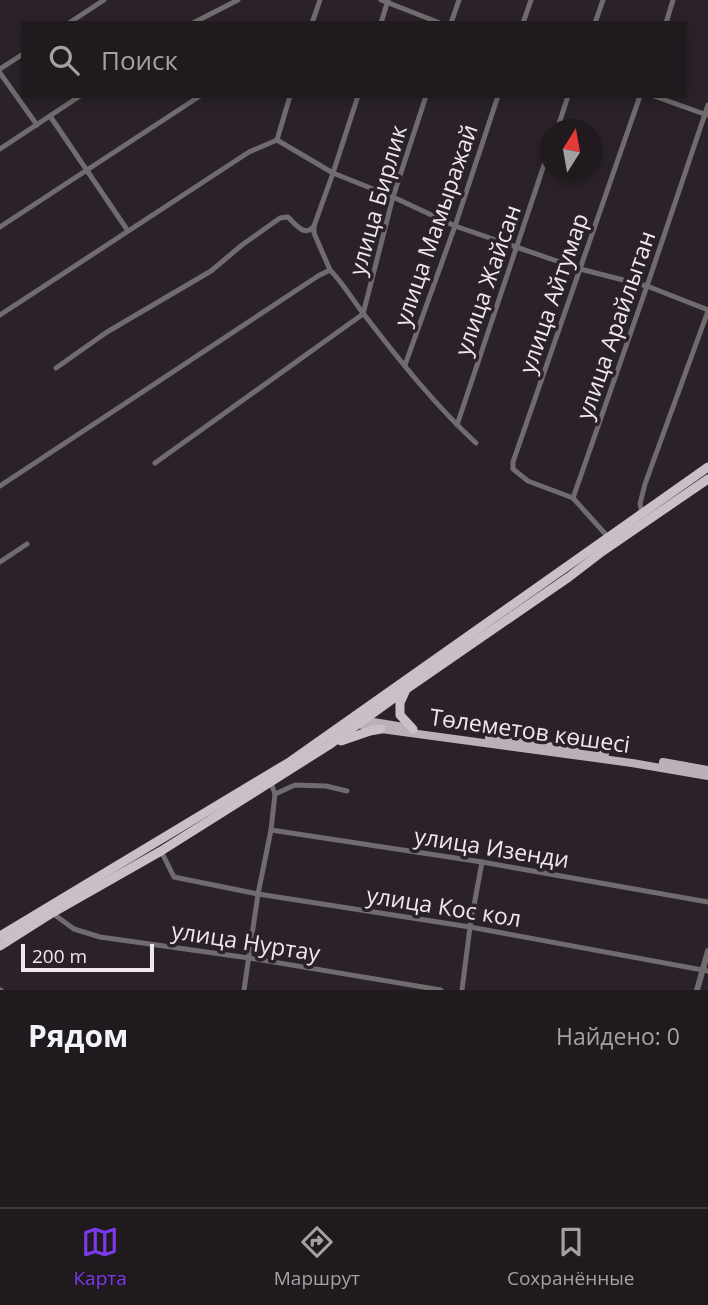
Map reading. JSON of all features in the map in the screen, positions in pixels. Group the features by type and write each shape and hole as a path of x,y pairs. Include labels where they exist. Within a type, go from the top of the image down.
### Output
{"highway":[{"path":"0,936 405,690 569,577 642,513 708,467"},
{"path":"0,946 161,851 329,746 355,721 611,540 708,479"},
{"path":"405,690 400,703 400,715 413,729"},
{"path":"329,746 360,734 381,730"}],"main road":[{"name":"Төлеметов көшесі","path":"355,721 538,744 708,770"},
{"name":"Төлеметов көшесі","path":"355,721 381,730 632,763 708,776"}],"street":[{"path":"72,21 104,0"},
{"path":"196,21 238,0"},
{"path":"313,21 320,0"},
{"path":"452,21 459,0"},
{"path":"524,21 531,0"},
{"path":"596,21 603,0"},
{"path":"667,21 673,0"},
{"path":"381,21 386,1 435,21"},
{"path":"21,55 0,71 37,125"},
{"path":"0,149 77,98"},
{"path":"0,227 197,98"},
{"path":"0,315 249,152 276,140 289,98"},
{"path":"56,368 107,332 211,271 280,218 288,217 299,229 311,230 334,173 357,98"},
{"name":"улица Бирлик","path":"363,314 393,197 425,98"},
{"name":"улица Мамыражай","path":"405,365 497,98"},
{"path":"561,119 567,98"},
{"name":"улица Айтумар","path":"573,498 528,481 513,469 513,463 639,98"},
{"path":"659,98 706,115"},
{"name":"улица Арайлытан","path":"573,498 708,106"},
{"path":"50,116 128,231"},
{"path":"276,140 334,173 455,226 580,269 647,286 708,311 645,484 640,504 642,513"},
{"name":"улица Жайсан","path":"457,425 540,178"},
{"name":"улица Бирлик","path":"314,226 314,233 330,270 405,365 476,443"},
{"path":"0,486 330,270"},
{"path":"155,463 363,314"},
{"path":"573,498 611,540"},
{"path":"0,562 27,544"},
{"path":"244,990 258,894 271,830 275,794 271,783"},
{"path":"275,794 295,785 326,786 347,791"},
{"name":"улица Изенди","path":"271,830 482,862 708,902"},
{"name":"улица Кос кол","path":"161,851 174,877 258,894 470,927 706,969"},
{"path":"462,990 482,862"},
{"name":"улица Нуртау","path":"52,913 74,929 100,937 249,957 441,990"},
{"path":"699,990 708,951"}]}
